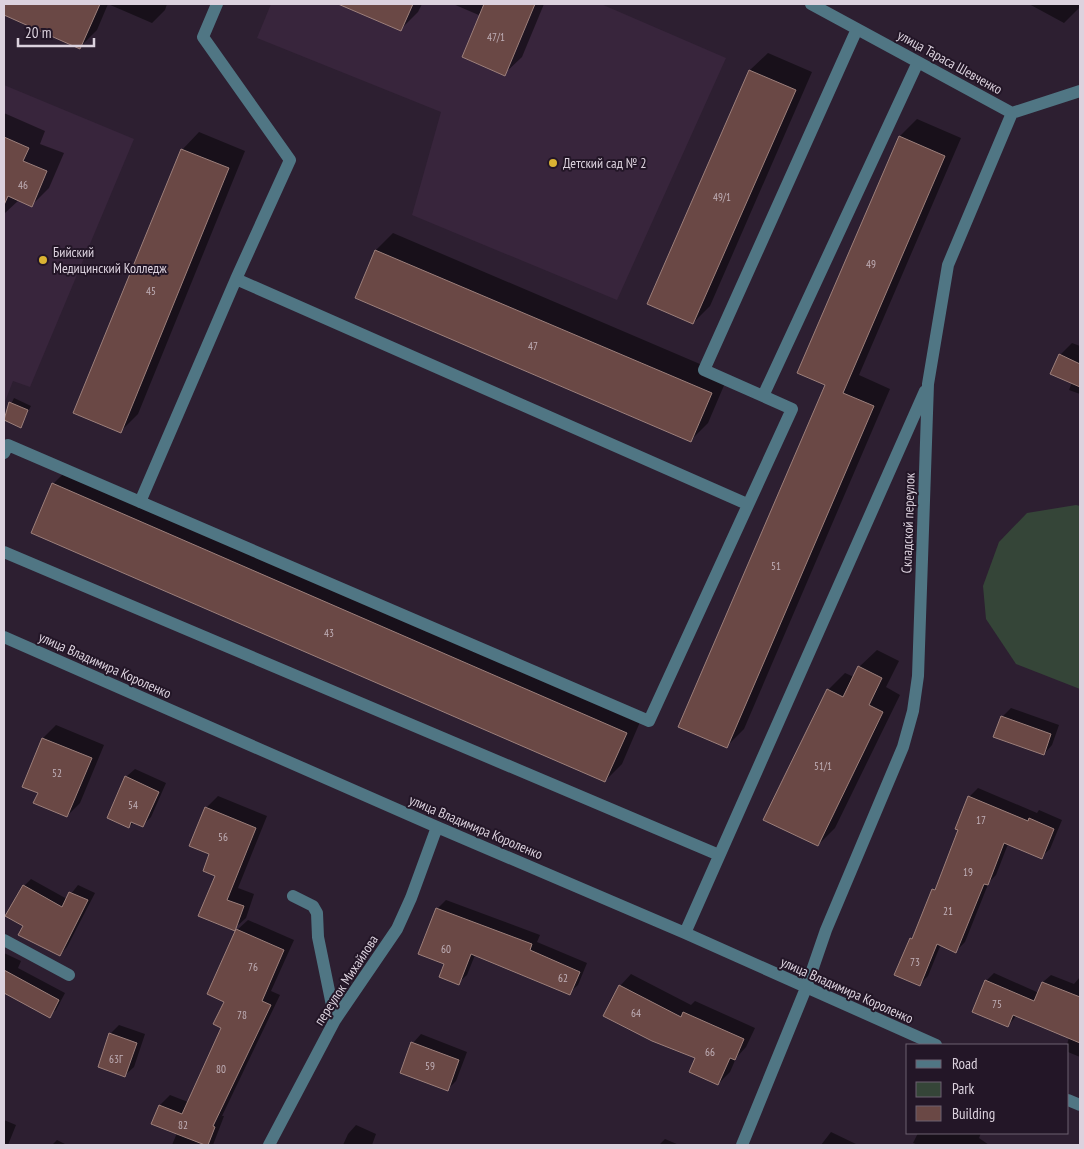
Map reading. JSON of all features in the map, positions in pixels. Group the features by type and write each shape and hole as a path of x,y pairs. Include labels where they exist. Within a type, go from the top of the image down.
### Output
{"street":[{"path":"140,502 236,279 290,160 203,37 217,4"},
{"name":"улица Тараса Шевченко","path":"811,4 1012,113"},
{"path":"4,454 8,446 649,720 746,504 792,409 704,370 857,29"},
{"path":"763,396 918,62"},
{"path":"1012,113 1080,91"},
{"name":"Складской переулок","path":"742,1145 806,988 826,930 903,747 913,711 918,676 928,384 948,265 1012,113"},
{"path":"236,279 746,504"},
{"path":"685,932 928,384"},
{"path":"4,552 719,855"},
{"name":"улица Владимира Короленко","path":"4,637 437,827 685,932 934,1044"},
{"name":"переулок Михайлова","path":"269,1145 335,1020 397,929 411,898 437,827"},
{"path":"293,896 313,906 318,913 318,936 335,1020"},
{"path":"4,940 69,974"}],"shaded area":[{"name":"Детский сад № 2","path":"271,4 601,4 726,58 617,300 412,215 441,112 257,38"},
{"name":"Бийский Медицинский Колледж","path":"4,85 134,139 30,387 13,381 4,404"}],"green space":[{"path":"1076,505 1080,506 1080,689 1016,664 986,619 983,586 999,542 1027,513"}],"building":[{"path":"4,4 100,4 80,49 4,15"},
{"path":"338,4 413,4 401,31"},
{"path":"484,4 535,4 505,76 462,57"},
{"path":"749,70 796,90 693,324 647,304"},
{"path":"899,136 945,156 843,393 874,406 727,748 678,727 825,385 797,373"},
{"path":"4,137 29,148 23,161 47,171 32,207 8,196 4,205"},
{"path":"181,149 229,168 121,433 73,413"},
{"path":"375,250 712,393 691,442 355,298"},
{"path":"1059,354 1080,364 1080,387 1050,374"},
{"path":"9,402 28,410 21,428 4,420"},
{"path":"52,483 627,733 605,782 31,533"},
{"path":"858,666 882,678 869,705 883,712 818,846 763,820 827,689 843,697"},
{"path":"1001,716 1051,734 1044,755 993,737"},
{"path":"42,738 92,758 67,817 33,803 38,793 22,787"},
{"path":"125,776 159,792 143,827 131,822 129,828 107,818"},
{"path":"968,796 1028,821 1029,818 1054,829 1042,859 1004,843 988,885 984,884 956,953 937,944 920,986 894,975 910,938 912,939 932,889 935,890 958,830 955,829"},
{"path":"205,807 256,828 227,900 244,906 235,931 198,916 215,876 203,871 209,854 189,846"},
{"path":"23,885 62,907 69,892 88,900 60,956 18,935 23,926 5,916"},
{"path":"436,908 532,944 530,950 580,972 570,995 471,954 459,985 439,977 444,964 418,954"},
{"path":"236,929 284,950 262,1001 271,1005 213,1126 215,1127 208,1145 205,1145 151,1124 159,1105 182,1114 221,1028 213,1024 224,1002 207,994"},
{"path":"4,970 59,1000 50,1018 4,993"},
{"path":"985,980 1034,1001 1042,982 1080,997 1080,1043 1013,1015 1008,1027 972,1012"},
{"path":"619,985 681,1017 683,1012 744,1039 735,1060 730,1058 718,1085 689,1072 695,1058 652,1041 603,1016"},
{"path":"109,1033 137,1043 125,1077 98,1067"},
{"path":"411,1042 459,1060 448,1091 400,1073"}],"place":[{"name":"Детский сад № 2","path":"553,163"},
{"name":"Бийский Медицинский Колледж","path":"43,260"}]}
